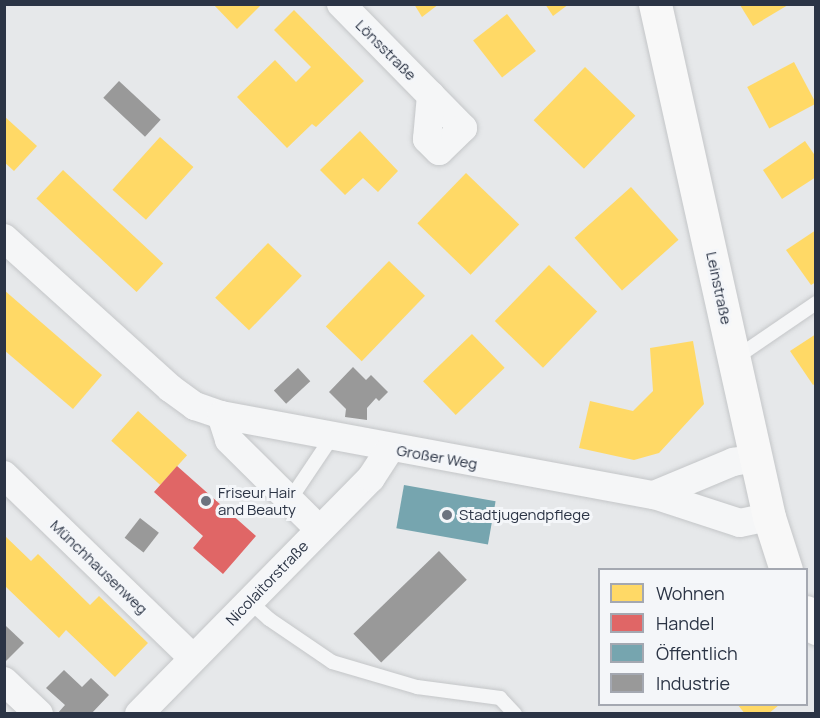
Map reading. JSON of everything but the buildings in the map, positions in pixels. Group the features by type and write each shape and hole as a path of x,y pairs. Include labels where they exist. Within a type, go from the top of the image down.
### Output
{"street":[{"name":"Lönsstraße","path":"341,4 431,95"},
{"name":"Leinstraße","path":"655,4 769,518 785,568"},
{"name":"Großer Weg","path":"4,238 170,388 195,406 221,415 332,438 654,495 740,523 769,518"},
{"path":"221,415 229,440 319,529"},
{"name":"Nicolaitorstraße","path":"139,714 371,478 390,449"},
{"path":"654,495 733,462 756,458"},
{"name":"Münchhausenweg","path":"4,475 193,658"},
{"path":"808,614 816,628"},
{"path":"4,681 39,714"}],"lane":[{"path":"734,359 816,303"},
{"path":"289,501 332,438"},
{"path":"249,602 269,619 332,662 417,687 500,698 514,714"}],"place":[{"name":"Friseur Hair and Beauty","path":"206,501"},
{"name":"Stadtjugendpflege","path":"447,515"}]}
